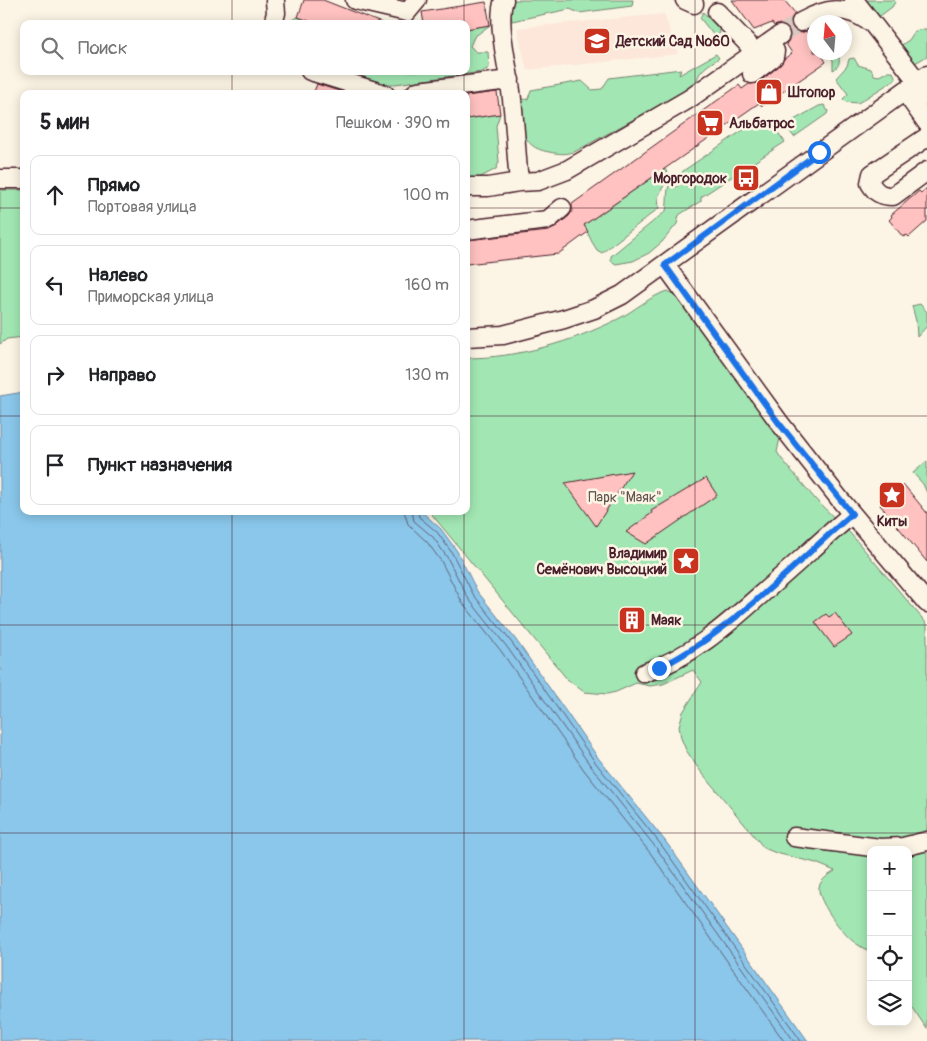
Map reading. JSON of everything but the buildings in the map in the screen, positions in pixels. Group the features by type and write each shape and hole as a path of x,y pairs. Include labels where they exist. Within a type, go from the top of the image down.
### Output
{"street":[{"path":"274,20 276,0"},
{"path":"355,0 407,12 417,0"},
{"path":"504,0 501,7 502,24 510,80 519,182"},
{"path":"854,0 921,90 927,123"},
{"path":"801,22 823,12 844,10 858,14 870,23"},
{"path":"717,12 755,54"},
{"path":"470,187 488,187 538,181 567,170 689,99 775,40 774,56 752,74"},
{"path":"323,75 372,90"},
{"path":"426,90 510,80"},
{"path":"470,337 503,335 564,319 594,309 622,295 804,162 921,90"},
{"path":"927,137 872,174 870,183 879,194 893,196 927,171"},
{"path":"0,180 20,179"},
{"path":"470,230 548,220 562,208"},
{"path":"665,265 778,422 927,603"},
{"path":"644,673 674,661 704,643 852,514"},
{"path":"794,836 880,848 903,847 927,841"}],"shaded area":[{"name":"Детский Сад №60","path":"664,14 678,54 527,70 517,28"}],"green space":[{"path":"510,0 633,0 632,6 579,13 570,9 512,21"},
{"path":"866,0 894,0 895,2 892,7 880,16 876,15"},
{"path":"703,12 719,29 720,33 715,37 700,18"},
{"path":"298,17 306,20 292,20"},
{"path":"490,25 474,37 470,46 470,28"},
{"path":"927,29 927,56 909,65 897,48 909,40 915,31"},
{"path":"470,46 476,52 488,52 489,68 482,72 470,74"},
{"path":"716,54 719,58 701,72 696,85 576,151 560,154 539,149 527,140 524,134 520,100 528,99 531,90 582,81 592,90 602,89 609,78 681,69 679,75"},
{"path":"854,58 858,65 871,69 874,75 879,76 887,72 893,72 896,79 858,103 846,102 843,99 848,94 836,78 847,66 849,60"},
{"path":"833,60 839,60 838,65 833,70"},
{"path":"349,75 460,75 388,85"},
{"path":"824,105 828,111 827,114 794,137 785,125"},
{"path":"500,114 496,126 499,162 496,169 475,180 470,181 470,118"},
{"path":"770,122 785,142 701,197 701,201 679,215 677,224 662,242 649,253 633,261 616,264 611,261 611,256 666,211 670,183 674,188 681,184 678,178 683,171 746,128"},
{"path":"665,169 669,175 658,197 659,208 602,253 597,250 584,225"},
{"path":"0,190 20,190 20,337 7,339 0,344"},
{"name":"Парк \"Маяк\"","path":"668,291 677,296 776,430 780,438 777,452 781,458 816,500 850,533 927,624 927,1029 912,1007 912,846 867,846 867,950 849,938 826,908 819,893 820,884 835,871 816,863 764,848 698,768 686,750 679,726 683,712 702,682 693,670 663,684 650,686 636,683 607,694 584,692 567,679 432,515 470,515 470,358 525,352 582,335 618,319 655,296"},
{"path":"920,304 927,312 927,326 917,337 916,321 912,306"},
{"path":"927,461 927,493 923,484 913,473"}],"water":[{"path":"20,393 20,515 425,515 441,529 457,551 477,591 516,640 599,759 666,842 808,1041 0,1041 0,396"}],"tunnel":[{"path":"780,35 801,22"}],"place":[{"name":"Детский Сад №60","path":"597,41"},
{"name":"Штопор","path":"769,92"},
{"name":"Альбатрос","path":"710,123"},
{"name":"Моргородок","path":"746,178"},
{"name":"Киты","path":"892,495"},
{"name":"Владимир Семёнович Высоцкий","path":"686,561"},
{"name":"Маяк","path":"632,620"}],"route":[{"path":"659,668 704,643 852,514 778,422 665,265 819,152"}]}
